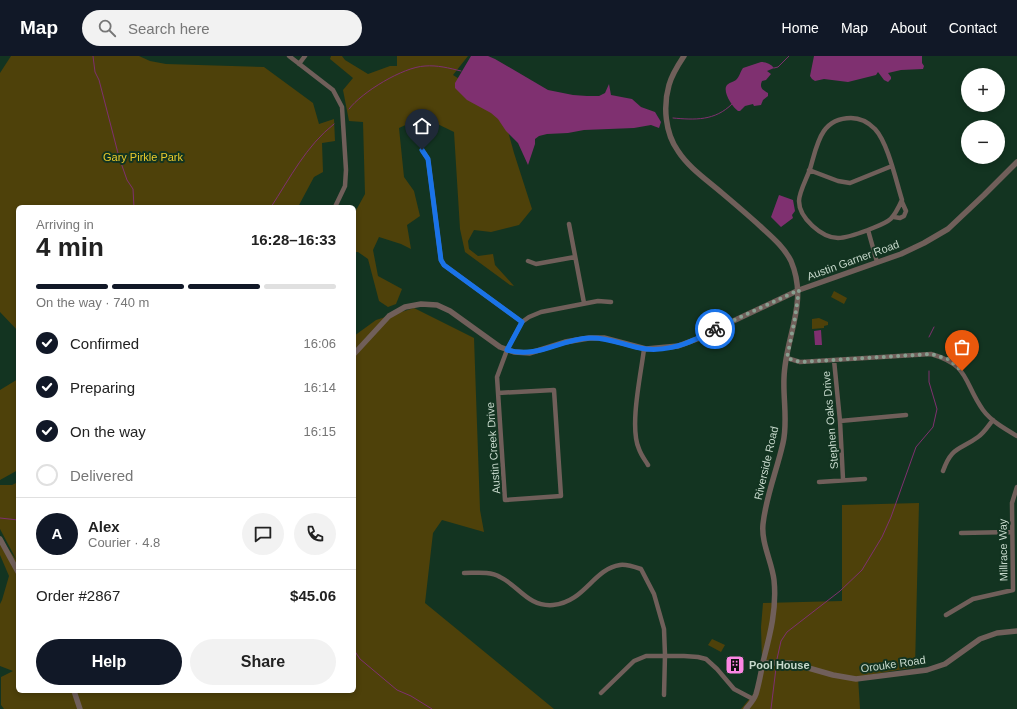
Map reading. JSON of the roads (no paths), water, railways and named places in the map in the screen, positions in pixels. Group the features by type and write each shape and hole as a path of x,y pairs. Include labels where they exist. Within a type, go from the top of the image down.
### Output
{"street":[{"path":"289,56 333,90 342,108 346,170 345,186 336,205"},
{"path":"299,64 306,56"},
{"name":"Riverside Road","path":"684,56 677,66 669,85 666,106 667,123 674,145 700,175 781,245 791,260 799,290 784,377 786,422 783,443 771,484 763,526 764,539 774,580 774,618 756,693 746,709"},
{"path":"894,217 900,218 904,216 906,211 882,139 875,129 862,120 855,118 842,118 834,121 824,130 818,143 799,201 807,220 816,229 825,235 839,238 868,230 888,222 894,217 902,202"},
{"path":"422,150 428,159 441,260 444,265 522,322 541,312 584,303 598,301 611,302"},
{"name":"Austin Garner Road","path":"356,352 389,316 405,307 421,304 437,305 450,311 500,347 514,352 530,353 565,342 589,338 604,338 644,349 660,349 678,346 697,339 799,290 901,254 924,243 948,229 1017,162"},
{"path":"809,170 838,181 850,183 892,166"},
{"path":"569,224 584,303"},
{"path":"868,230 877,262"},
{"path":"528,261 536,264 575,257"},
{"name":"Austin Creek Drive","path":"498,393 554,390 561,496 505,500 498,393 497,377 507,350 522,322"},
{"path":"644,349 635,427 638,449 648,465"},
{"path":"787,358 800,362 931,354 943,357 948,359 962,371 983,411 993,420 1017,436"},
{"name":"Stephen Oaks Drive","path":"834,360 840,421 843,479"},
{"path":"840,421 906,415"},
{"path":"943,471 946,462 953,452 979,437 993,420"},
{"path":"819,482 843,479 865,479"},
{"name":"Millrace Way","path":"946,615 972,599 1013,590 1012,503 1017,487"},
{"path":"961,533 1012,532"},
{"path":"0,539 16,568"},
{"path":"464,573 484,573 501,577 524,596 537,603 552,605 565,603 577,596 609,568 622,564 641,569 654,594 664,629 664,695"},
{"name":"Orouke Road","path":"763,663 791,662 833,675 856,679 927,670 945,664 980,639 997,633 1011,630 1017,631"},
{"path":"601,693 634,661 646,656 665,655 698,657 706,659 734,688 753,699"},
{"path":"75,693 80,709"}],"waterway":[{"path":"93,56 95,72 99,80 119,157 127,180 133,189 134,205"},
{"path":"774,68 778,67 789,56"},
{"path":"349,109 355,102 373,88 416,67 443,67 461,71"},
{"path":"673,118 704,118 719,114 732,104"},
{"path":"272,205 307,152 334,124"},
{"path":"929,337 934,327"},
{"path":"777,659 781,641 787,632 840,591 862,570 882,537 891,517 916,447 933,427 937,409 929,382 929,371"},
{"path":"0,518 16,520"},
{"path":"356,653 360,659 397,690 411,696 432,709"},
{"path":"771,709 776,668"}],"place":[{"name":"Pool House","path":"735,665"}],"park label":[{"name":"Gary Pirkle Park","path":"143,157"}]}
